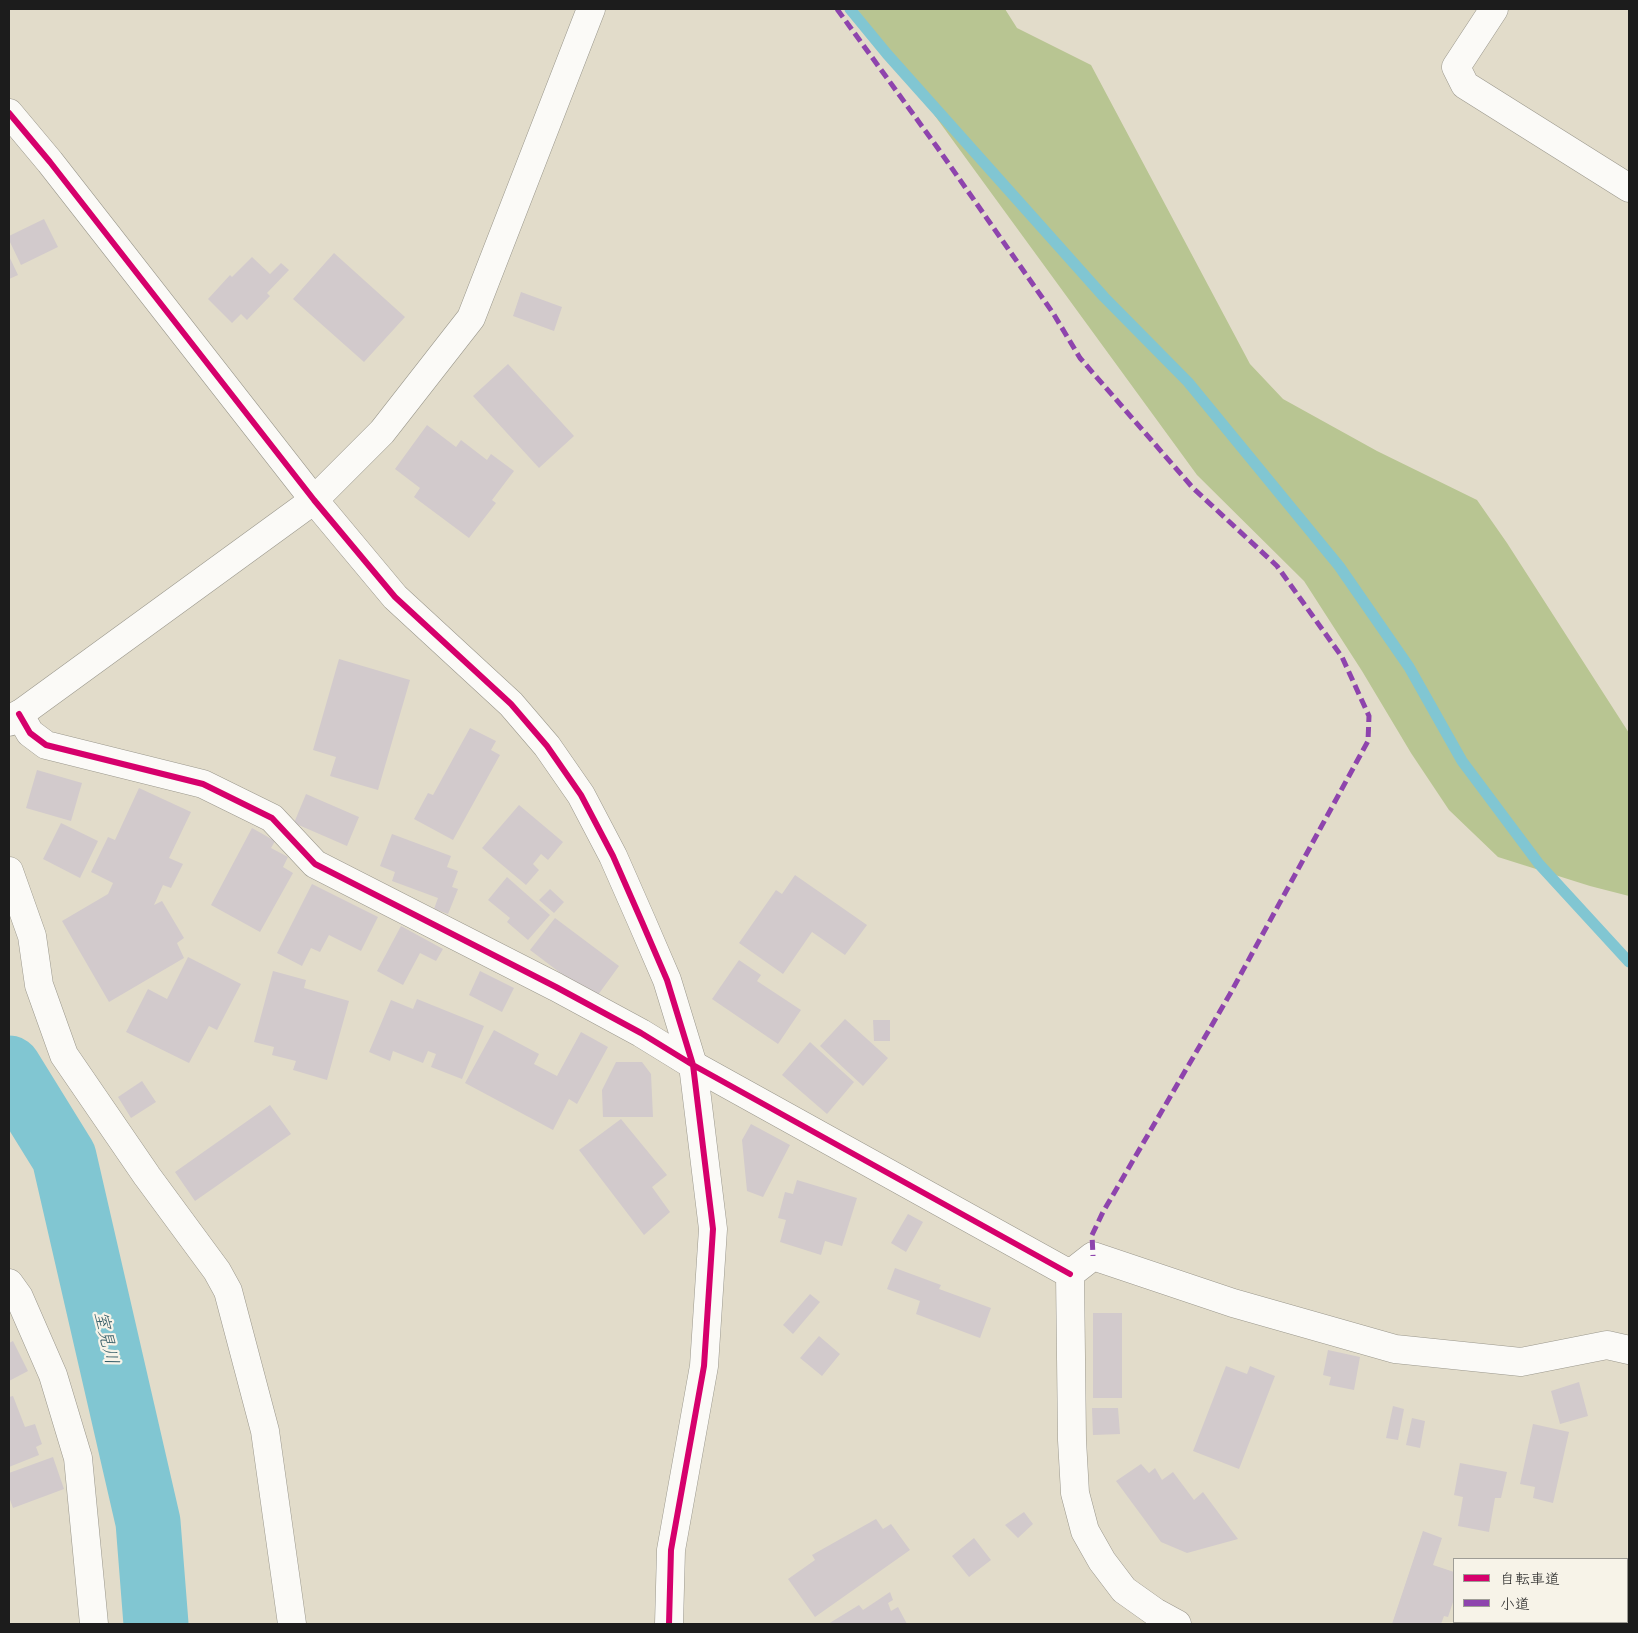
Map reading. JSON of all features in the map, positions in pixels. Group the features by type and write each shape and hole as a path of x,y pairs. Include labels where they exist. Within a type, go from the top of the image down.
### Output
{"street":[{"path":"591,9 471,318 382,432 314,500 14,718 46,745 202,784 272,818 315,864 556,986 641,1032 693,1065 1070,1274"},
{"path":"1494,9 1456,67 1465,85 1629,188"},
{"path":"9,113 50,162 314,500 395,597 511,704 548,746 581,795 613,856 642,922 667,980 693,1065 713,1230 704,1366 671,1550 669,1624"},
{"path":"9,870 32,936 39,985 64,1055 147,1176 217,1271 228,1291 265,1431 292,1624"},
{"path":"1070,1274 1093,1256 1234,1303 1395,1349 1521,1362 1606,1345 1629,1350"},
{"path":"1070,1274 1074,1484 1085,1531 1102,1561 1124,1590 1155,1612 1177,1624"},
{"path":"9,1284 19,1297 53,1375 78,1458 94,1624"}],"green space":[{"path":"857,9 1005,9 1017,28 1091,65 1250,364 1283,399 1377,451 1477,500 1507,543 1629,733 1629,896 1590,886 1498,857 1449,810 1411,753 1362,671 1304,581 1197,475"}],"building":[{"path":"44,219 58,247 21,265 9,240 9,236"},
{"path":"334,253 405,317 364,362 293,299"},
{"path":"9,256 18,275 9,279"},
{"path":"252,257 270,274 281,263 289,270 267,293 270,296 247,320 241,314 232,323 208,299 230,275 232,277"},
{"path":"521,292 562,307 554,331 513,316"},
{"path":"508,364 574,436 539,468 473,396"},
{"path":"427,425 456,447 461,440 487,460 491,454 514,471 492,500 496,503 469,538 414,497 420,488 395,469"},
{"path":"339,659 410,680 378,790 330,776 336,757 313,750"},
{"path":"470,728 496,741 491,750 500,755 453,840 414,819 428,793 433,795"},
{"path":"37,770 82,783 71,821 26,808"},
{"path":"139,788 191,812 169,858 183,864 171,888 163,885 154,905 162,901 184,938 177,943 184,958 109,1002 62,921 108,894 113,883 91,872 108,837 115,840"},
{"path":"306,794 359,817 347,846 294,823"},
{"path":"519,805 563,842 548,860 541,854 533,864 539,870 526,885 482,848"},
{"path":"61,823 98,841 80,878 43,859"},
{"path":"252,828 275,841 271,848 288,857 283,867 293,873 260,932 211,905"},
{"path":"392,834 451,856 447,867 458,871 452,887 458,889 448,914 434,909 438,898 392,881 395,872 380,866"},
{"path":"795,875 867,925 845,955 812,932 783,974 739,943 776,890 782,894"},
{"path":"507,877 550,915 528,940 507,922 510,918 488,900"},
{"path":"312,884 378,917 361,951 329,935 320,952 311,948 302,966 277,953"},
{"path":"550,889 564,902 554,913 539,900"},
{"path":"555,918 619,966 595,999 530,950"},
{"path":"401,926 443,949 436,961 420,953 403,985 377,971"},
{"path":"188,957 241,984 217,1030 209,1026 189,1063 126,1032 148,989 167,999"},
{"path":"739,960 761,975 757,981 801,1010 778,1044 712,999"},
{"path":"273,971 306,980 304,988 349,1001 327,1080 293,1070 296,1061 272,1055 274,1047 254,1042"},
{"path":"480,971 514,988 502,1012 469,995"},
{"path":"417,999 484,1026 462,1079 431,1067 436,1054 428,1051 423,1063 393,1051 390,1061 369,1052 391,1000 413,1009"},
{"path":"845,1019 888,1058 863,1086 820,1046"},
{"path":"873,1020 890,1020 890,1041 874,1041"},
{"path":"494,1030 539,1054 534,1064 557,1076 581,1032 608,1047 577,1104 569,1099 553,1130 465,1083"},
{"path":"810,1042 854,1082 827,1114 782,1075"},
{"path":"616,1062 642,1062 651,1074 653,1117 603,1117 602,1090"},
{"path":"142,1081 156,1102 131,1118 118,1097"},
{"path":"270,1105 291,1134 195,1201 175,1172"},
{"path":"621,1119 667,1175 652,1187 670,1212 644,1235 579,1150"},
{"path":"751,1124 790,1145 763,1197 747,1191 742,1140"},
{"path":"797,1180 857,1198 842,1246 825,1241 821,1255 780,1242 786,1220 778,1218 785,1192 793,1194"},
{"path":"908,1214 923,1222 906,1252 891,1243"},
{"path":"895,1268 941,1285 939,1289 991,1308 980,1338 916,1314 920,1301 887,1289"},
{"path":"810,1294 820,1302 793,1334 783,1325"},
{"path":"1093,1313 1122,1313 1122,1398 1093,1398"},
{"path":"819,1336 840,1354 822,1376 800,1358"},
{"path":"13,1341 28,1371 9,1381 9,1343"},
{"path":"1328,1350 1360,1357 1354,1390 1329,1385 1331,1377 1323,1375"},
{"path":"1226,1366 1247,1374 1250,1366 1275,1376 1239,1469 1193,1451"},
{"path":"1579,1382 1588,1416 1560,1424 1551,1391"},
{"path":"13,1396 25,1427 35,1424 42,1444 36,1447 39,1455 9,1467 9,1397"},
{"path":"1393,1406 1404,1409 1398,1440 1386,1438"},
{"path":"1092,1408 1118,1408 1120,1434 1093,1435"},
{"path":"1412,1418 1425,1421 1420,1448 1406,1445"},
{"path":"1533,1424 1569,1432 1553,1503 1533,1498 1535,1487 1520,1484"},
{"path":"53,1457 64,1489 13,1508 9,1497 9,1473"},
{"path":"1460,1463 1507,1472 1501,1498 1495,1498 1489,1532 1458,1526 1463,1497 1454,1495"},
{"path":"1141,1464 1149,1473 1155,1468 1162,1480 1173,1472 1194,1500 1203,1492 1238,1539 1187,1553 1161,1542 1116,1481"},
{"path":"1024,1512 1033,1524 1018,1538 1005,1525"},
{"path":"876,1519 883,1529 891,1524 910,1550 815,1617 788,1579 815,1560 812,1555"},
{"path":"1423,1531 1442,1538 1433,1565 1453,1572 1453,1602 1448,1617 1444,1616 1441,1624 1392,1624"},
{"path":"974,1538 991,1560 969,1577 952,1556"},
{"path":"890,1592 893,1600 888,1603 891,1611 898,1607 907,1624 828,1624 859,1605 863,1610"}],"waterway":[{"path":"850,9 887,54 1104,297 1188,382 1339,566 1409,667 1462,761 1539,864 1629,962"},
{"name":"室見川","path":"9,1068 64,1157 148,1522 156,1624"}],"marked path":[{"path":"837,9 937,147 1053,313 1080,358 1193,488 1277,566 1342,657 1369,716 1368,741 1230,994 1103,1212 1092,1235 1093,1256"}],"cycle path":[{"path":"9,113 50,162 314,500 395,597 511,704 547,746 581,795 613,856 642,922 667,980 693,1065 713,1229 704,1366 671,1550 669,1624"},
{"path":"19,714 30,733 46,745 203,784 272,818 315,864 556,987 641,1033 693,1065 1070,1274"}]}
